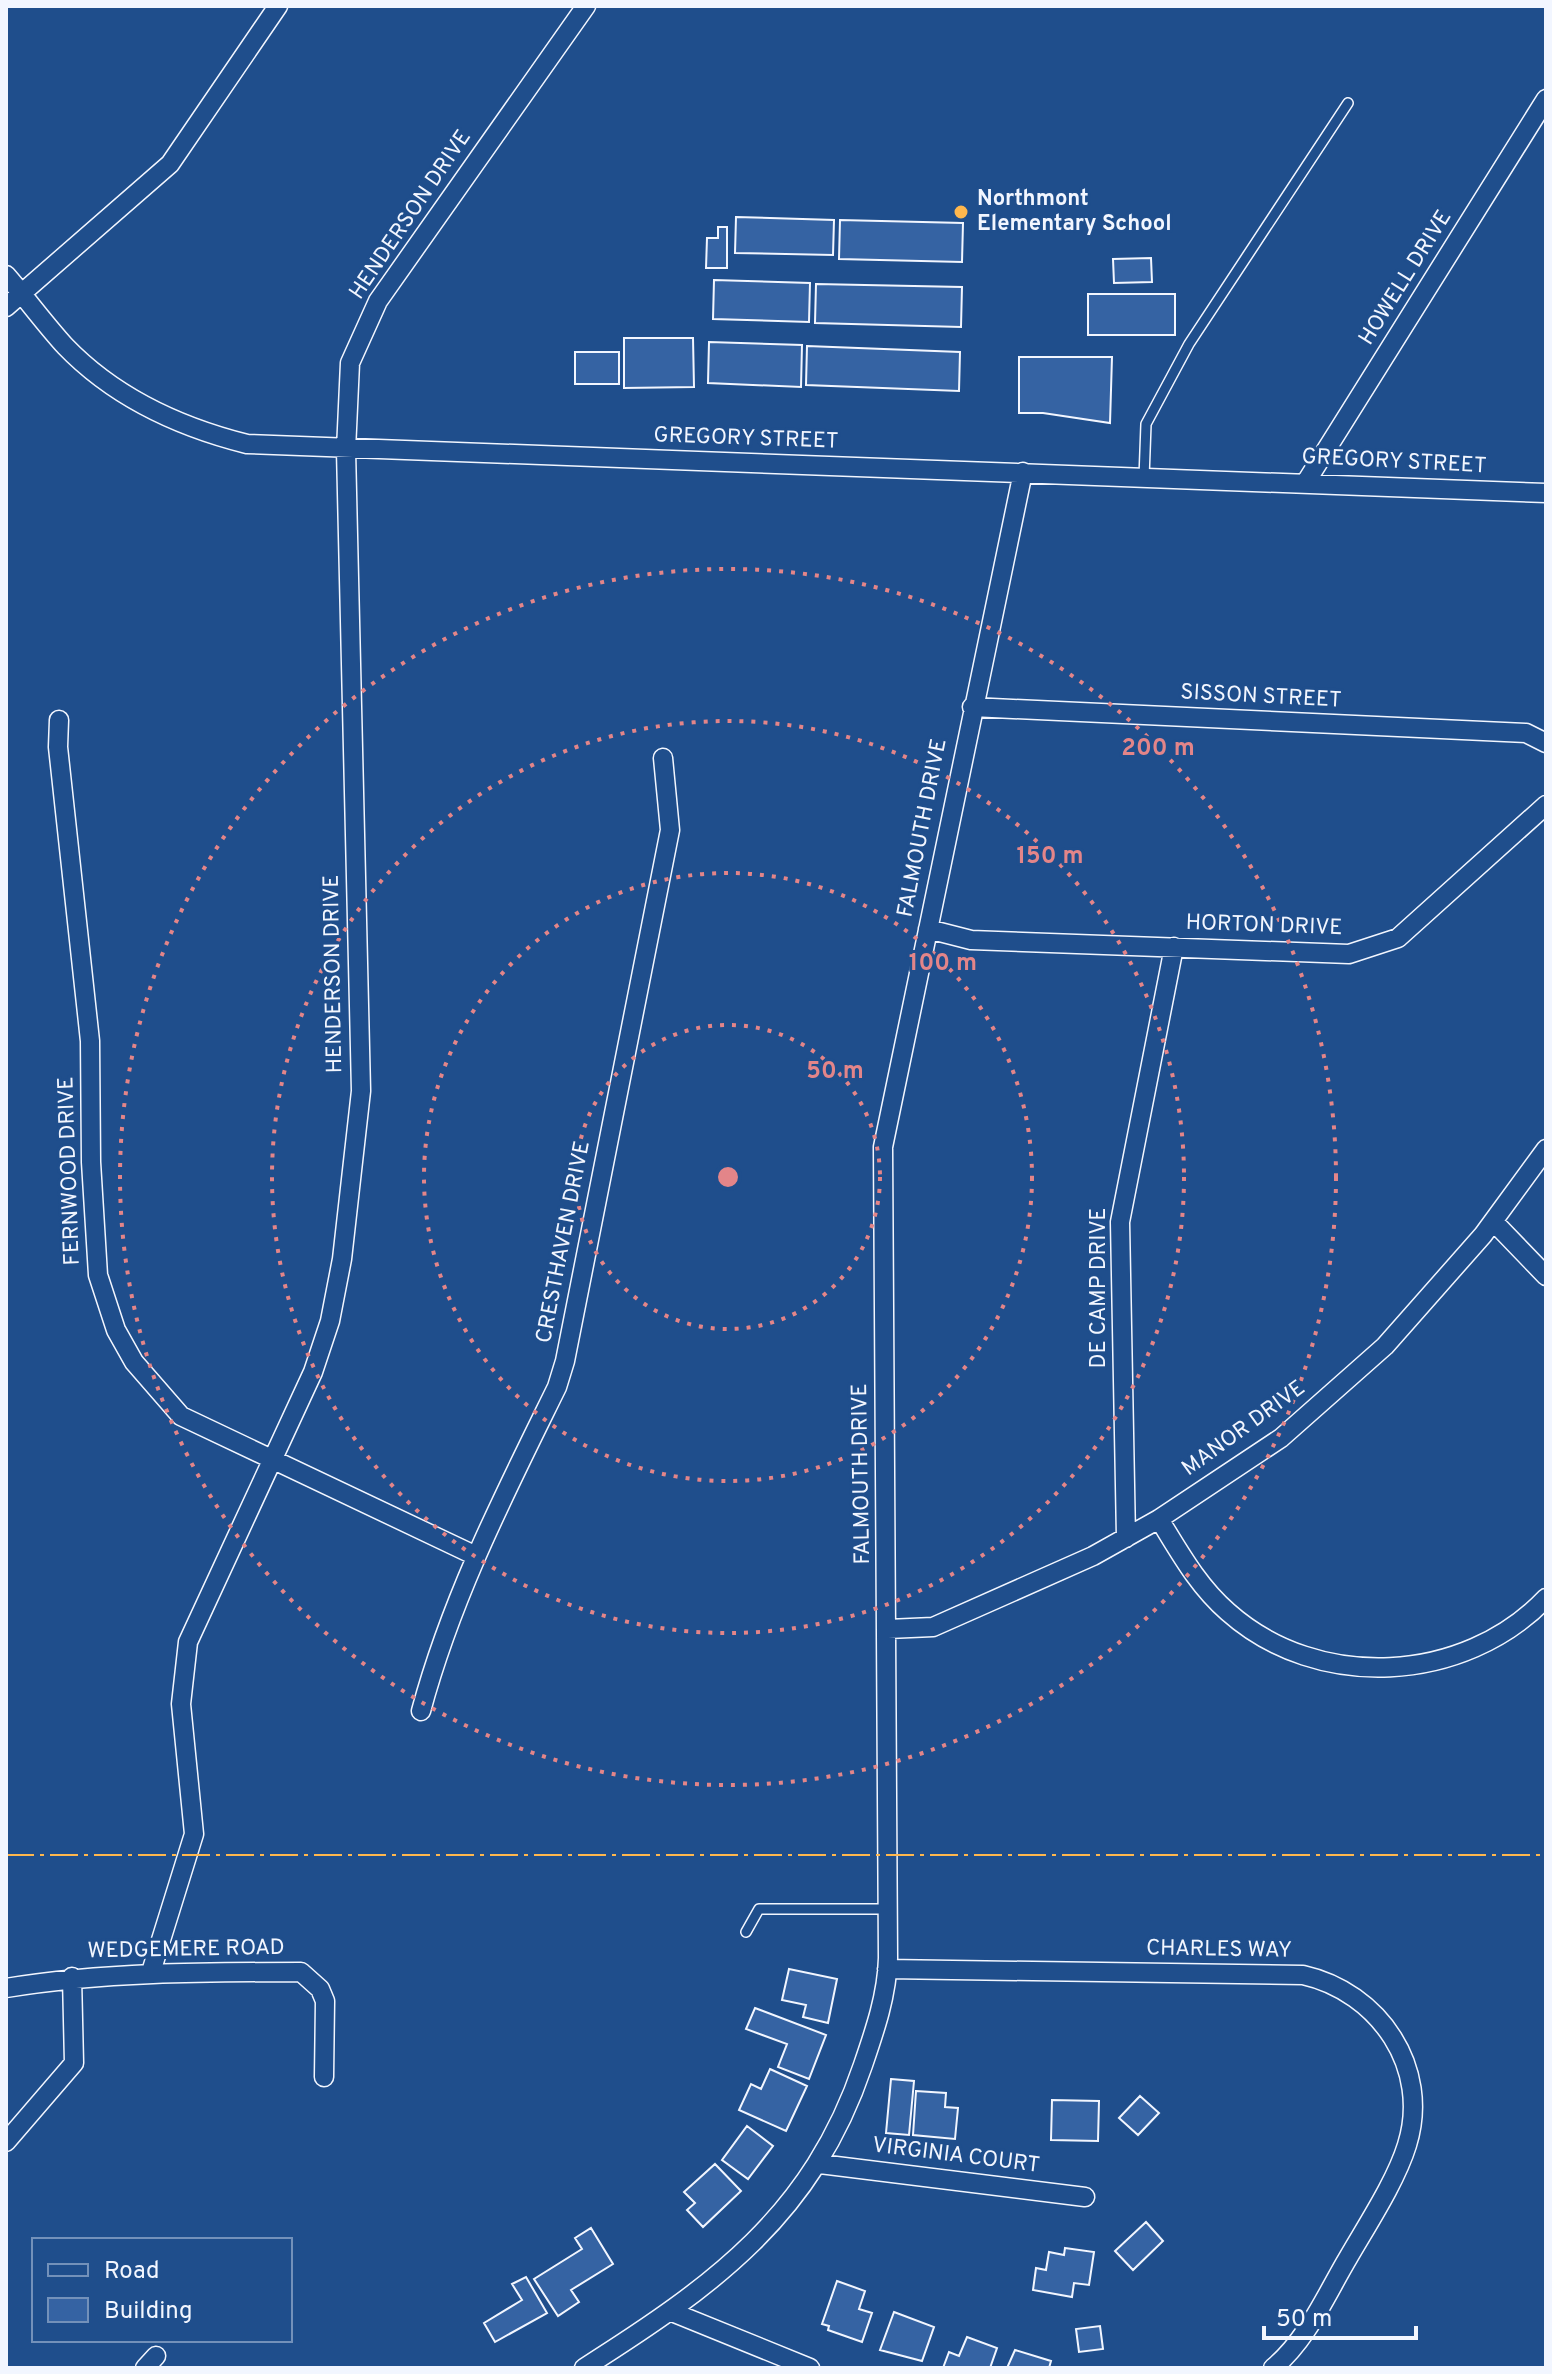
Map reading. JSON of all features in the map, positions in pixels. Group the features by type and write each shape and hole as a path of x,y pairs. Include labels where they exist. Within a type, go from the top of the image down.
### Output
{"street":[{"path":"6,307 170,164 278,6"},
{"name":"HENDERSON DRIVE","path":"151,1972 194,1834 181,1704 188,1642 269,1460 313,1372 330,1321 342,1259 361,1091 346,450 350,363 378,301 586,6"},
{"name":"HOWELL DRIVE","path":"1306,482 1546,99"},
{"name":"GREGORY STREET","path":"6,275 80,360 155,412 184,425 247,444 1546,493"},
{"name":"FALMOUTH DRIVE","path":"584,2368 672,2312 747,2251 820,2164 846,2116 879,2019 887,1969 888,1629 883,1147 1023,472"},
{"name":"SISSON STREET","path":"972,707 1526,733 1546,743"},
{"name":"FERNWOOD DRIVE","path":"59,720 58,747 90,1041 91,1162 97,1262 102,1288 121,1338 163,1400 181,1416 474,1555"},
{"name":"CRESTHAVEN DRIVE","path":"421,1711 435,1659 474,1555 557,1387 565,1361 670,830 663,758"},
{"name":"HORTON DRIVE","path":"928,929 971,940 1349,954 1398,938 1546,805"},
{"name":"DE CAMP DRIVE","path":"1126,1538 1120,1222 1174,947"},
{"name":"MANOR DRIVE","path":"888,1629 933,1627 1047,1578 1159,1519 1281,1438 1385,1346 1494,1222 1546,1149"},
{"path":"1494,1222 1546,1276"},
{"path":"1159,1519 1193,1575 1237,1620 1295,1653 1345,1666 1397,1668 1448,1658 1511,1628 1546,1598"},
{"name":"CHARLES WAY","path":"887,1969 1303,1975 1336,1985 1371,2008 1396,2041 1410,2077 1413,2112 1407,2148 1312,2322 1273,2368"},
{"name":"WEDGEMERE ROAD","path":"6,1988 72,1977 151,1972 301,1972 320,1989 325,2001 324,2077"},
{"path":"6,2142 74,2063 72,1977"},
{"name":"VIRGINIA COURT","path":"820,2164 1085,2197"},
{"path":"672,2312 810,2368"}],"lane":[{"path":"1144,478 1146,424 1189,344 1348,103"},
{"path":"746,1932 759,1909 887,1909"}],"building":[{"path":"736,217 834,220 833,255 735,253"},
{"path":"840,220 963,223 962,262 839,259"},
{"path":"718,227 727,227 727,268 706,268 707,238 718,238"},
{"path":"1151,258 1152,282 1114,283 1113,259"},
{"path":"714,280 810,283 809,322 713,319"},
{"path":"816,284 962,287 961,327 815,323"},
{"path":"1088,294 1175,294 1175,335 1088,335"},
{"path":"624,338 693,338 694,387 624,388"},
{"path":"709,342 802,345 801,387 708,383"},
{"path":"807,346 960,352 959,391 806,385"},
{"path":"575,352 619,352 619,384 575,384"},
{"path":"1019,357 1112,357 1110,423 1043,413 1019,413"},
{"path":"789,1969 837,1979 828,2023 803,2017 806,2005 782,2000"},
{"path":"755,2008 826,2035 809,2079 778,2067 787,2044 746,2029"},
{"path":"770,2069 807,2086 786,2131 739,2110 751,2084 761,2089"},
{"path":"891,2079 914,2081 909,2135 886,2133"},
{"path":"916,2091 946,2093 945,2107 958,2108 955,2139 913,2135"},
{"path":"1140,2096 1159,2113 1138,2135 1119,2118"},
{"path":"1052,2100 1099,2101 1098,2141 1051,2140"},
{"path":"747,2126 773,2146 748,2179 722,2160"},
{"path":"715,2164 741,2191 703,2227 687,2210 695,2203 684,2192"},
{"path":"1146,2222 1163,2241 1133,2270 1115,2251"},
{"path":"591,2228 613,2264 571,2290 579,2302 558,2316 534,2279 582,2249 575,2238"},
{"path":"1065,2248 1094,2252 1089,2285 1074,2283 1072,2297 1033,2290 1036,2268 1046,2270 1049,2252 1064,2255"},
{"path":"526,2277 547,2313 495,2342 484,2323 522,2300 512,2284"},
{"path":"837,2281 865,2291 859,2309 872,2313 862,2342 828,2330 829,2326 822,2324"},
{"path":"894,2312 934,2327 922,2361 880,2350"},
{"path":"1100,2326 1103,2349 1079,2352 1076,2329"},
{"path":"967,2337 997,2348 990,2368 943,2368 949,2352 959,2356"},
{"path":"1015,2350 1051,2361 1049,2368 1007,2368"}],"power":[{"path":"6,1855 1546,1855"}],"place":[{"name":"Northmont Elementary School","path":"961,212"}]}
